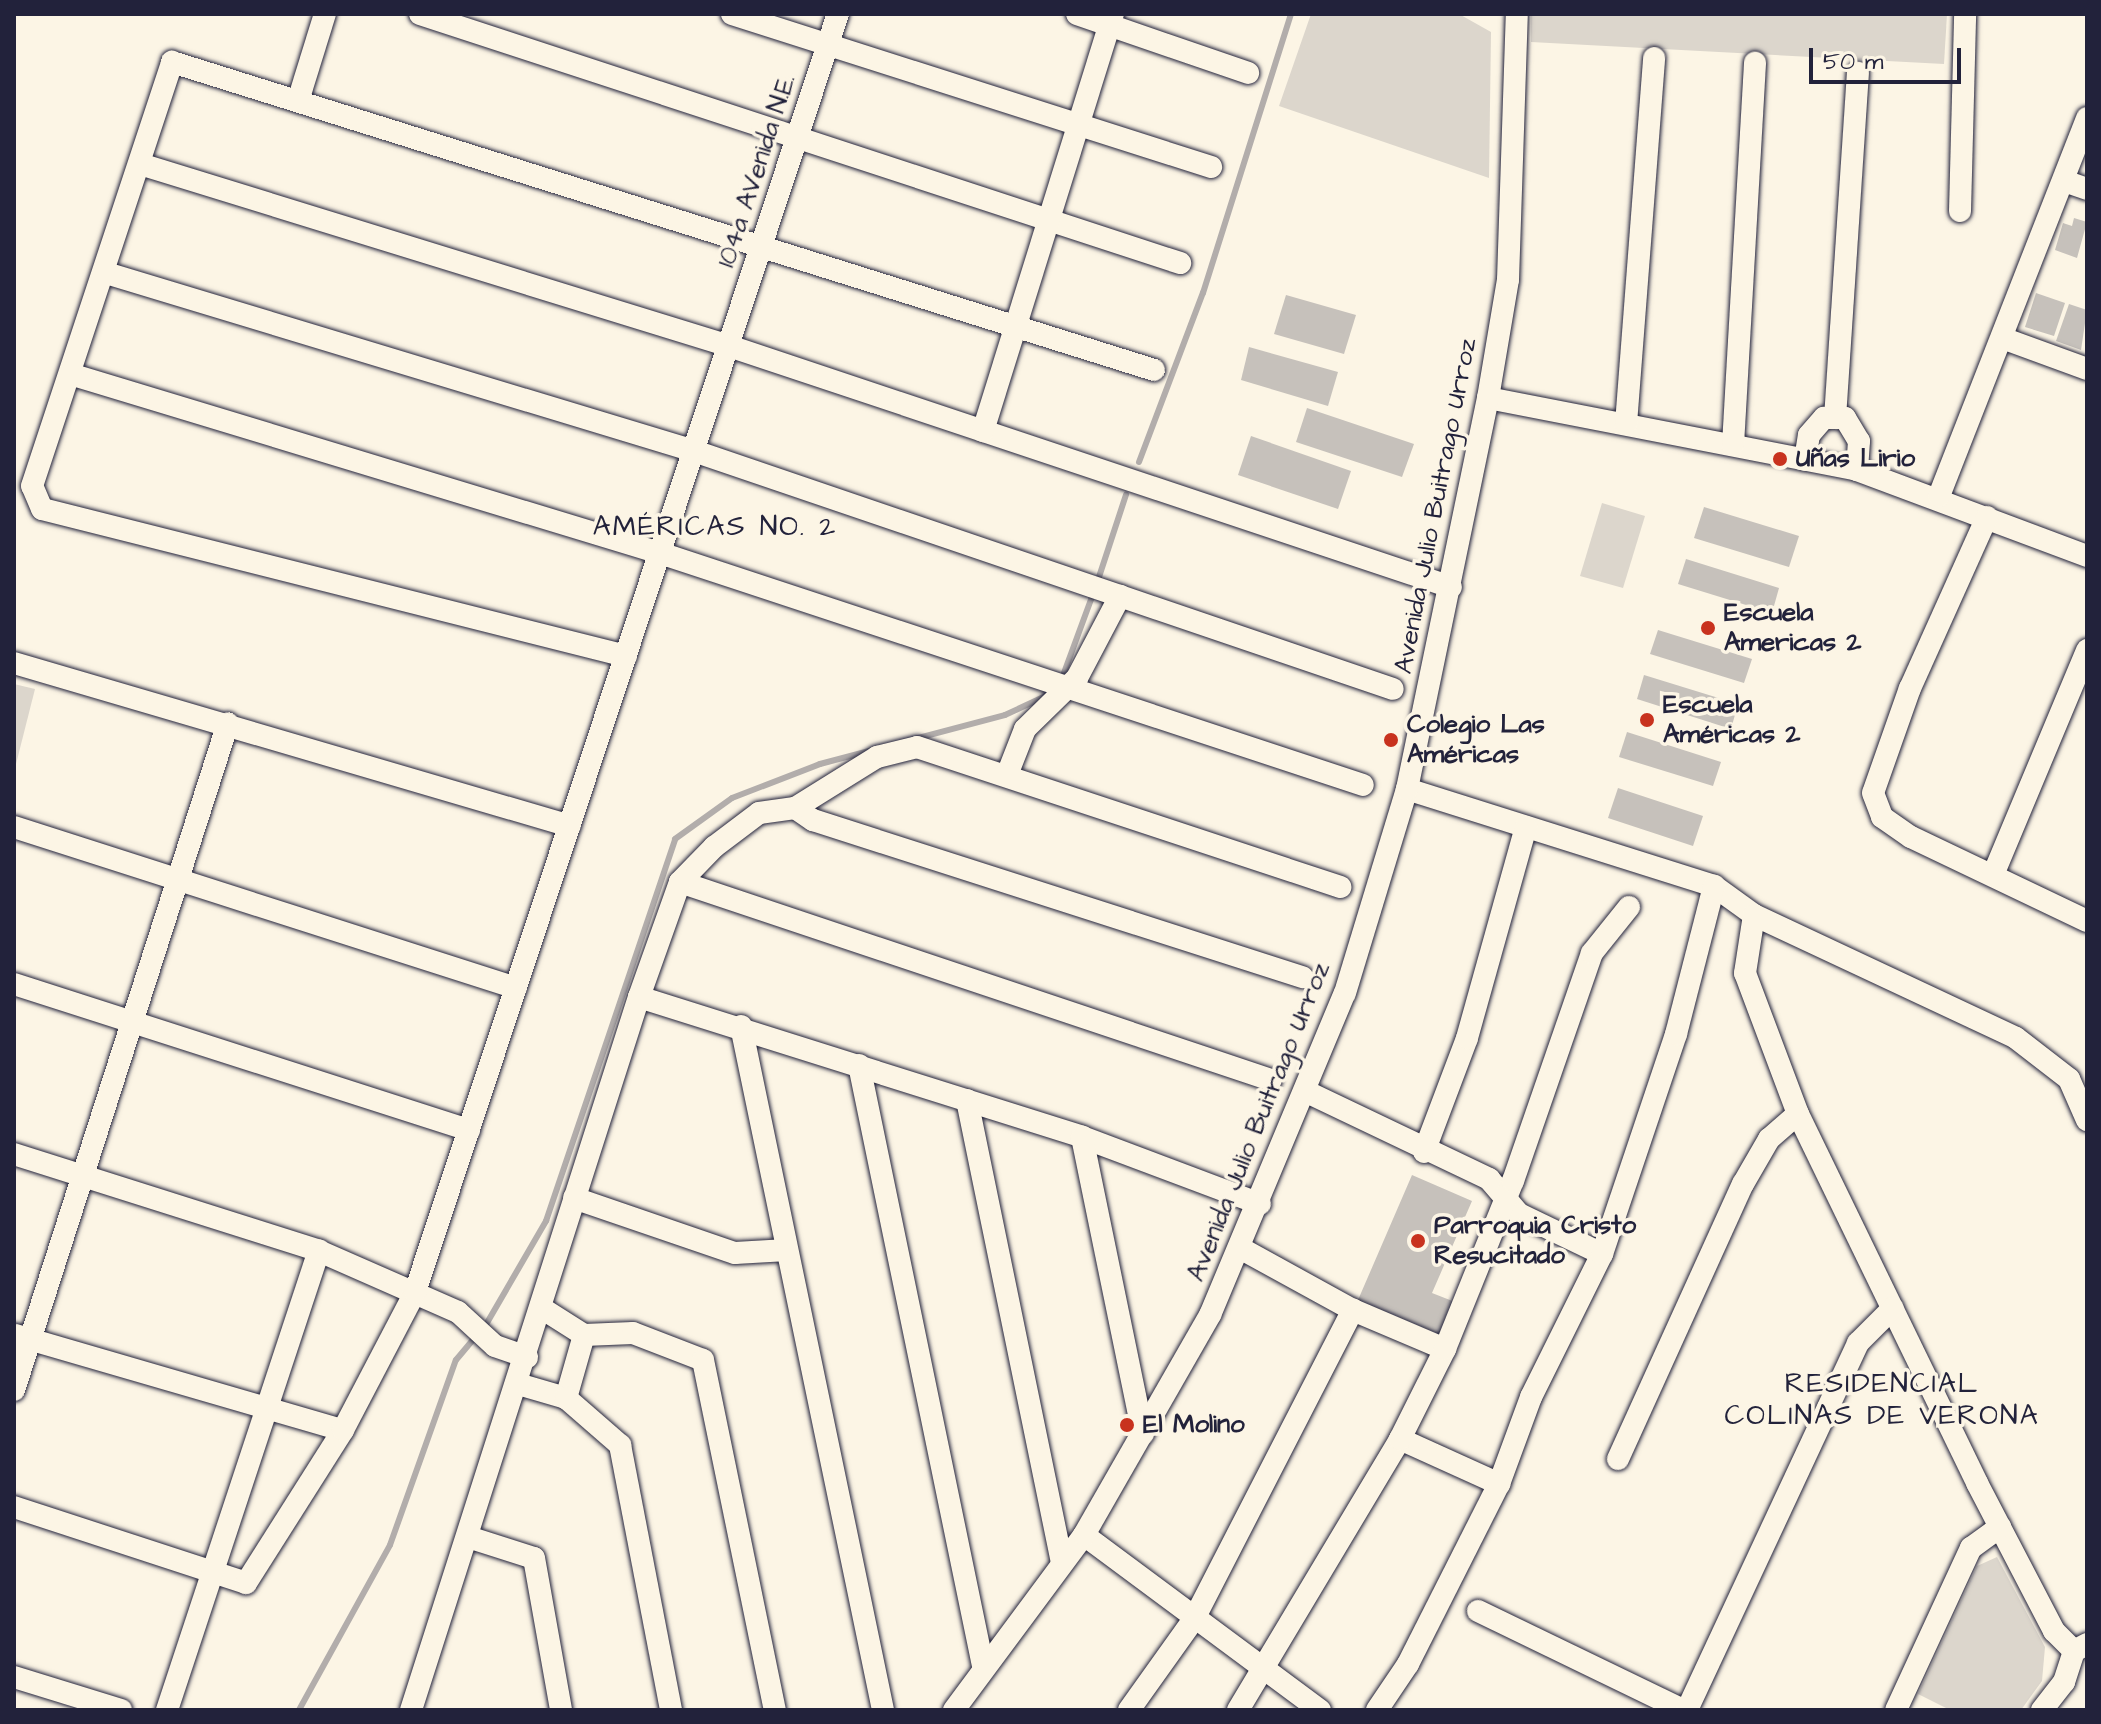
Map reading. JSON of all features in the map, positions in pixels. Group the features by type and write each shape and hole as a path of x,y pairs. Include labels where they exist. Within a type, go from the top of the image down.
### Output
{"street":[{"path":"298,101 325,14"},
{"path":"420,14 1180,263"},
{"path":"732,14 1080,121 1211,167"},
{"name":"104a AVenida N.E.","path":"216,1575 246,1583 343,1430 415,1292 838,14"},
{"path":"1077,14 1111,19 1248,73"},
{"name":"Avenida Julio Buitrago Urroz","path":"954,1710 983,1666 1084,1535 1143,1434 1240,1248 1307,1092 1407,789 1434,580 1488,398 1508,280 1517,14"},
{"path":"1960,211 1965,14"},
{"path":"983,431 1111,19"},
{"path":"1626,424 1654,58"},
{"path":"626,656 42,509 32,486 106,273 172,62 1154,370"},
{"path":"1733,445 1755,63"},
{"path":"1835,418 1858,73"},
{"path":"1939,496 2005,339 2087,118"},
{"path":"140,164 729,346 1434,580"},
{"path":"2064,181 2087,189"},
{"path":"106,273 694,451 1078,585 1393,689"},
{"path":"2005,339 2087,369"},
{"path":"70,374 660,553 1363,785"},
{"path":"1488,398 1857,470 1939,496 2087,556"},
{"path":"1805,460 1809,435 1824,418 1845,418 1859,441 1857,470"},
{"path":"1987,517 1905,701 1873,793 1882,817 1911,837 2087,921"},
{"path":"1007,775 1025,729 1066,689 1110,594"},
{"path":"1993,875 2087,650"},
{"path":"14,663 228,723 570,826"},
{"path":"14,1390 21,1337 82,1178 228,723"},
{"path":"411,1710 543,1309 574,1198 639,997 680,882 759,813 795,808 899,749 934,750 1340,887"},
{"path":"1407,789 1714,886 1754,915 2016,1038 2069,1079 2087,1120"},
{"path":"795,808 813,820 1302,977"},
{"path":"14,827 516,988"},
{"path":"1424,1152 1467,1038 1526,827"},
{"path":"680,882 1271,1080"},
{"path":"1377,1710 1408,1664 1499,1484 1531,1397 1602,1254 1676,1034 1714,886"},
{"path":"1238,1710 1264,1673 1400,1439 1445,1349 1507,1197 1592,953 1629,907"},
{"path":"1754,915 1745,973 1798,1114 2054,1631 2081,1648 2064,1682 2042,1710"},
{"path":"14,984 469,1130"},
{"path":"639,997 741,1026 1082,1137 1260,1204"},
{"path":"741,1026 883,1710"},
{"path":"859,1065 983,1666"},
{"path":"1307,1092 1424,1152 1489,1179 1519,1214 1602,1254"},
{"path":"967,1100 1062,1562"},
{"path":"1618,1459 1743,1184 1769,1139 1798,1114"},
{"path":"1082,1137 1143,1434"},
{"path":"14,1154 319,1251 415,1292 466,1319 495,1346 527,1357"},
{"path":"574,1198 735,1253 787,1250"},
{"path":"1240,1248 1353,1310 1445,1349"},
{"path":"167,1710 216,1575 319,1251"},
{"path":"1478,1611 1685,1710 1858,1343 1893,1308"},
{"path":"543,1309 584,1335 633,1333 703,1360 775,1710"},
{"path":"1129,1710 1194,1619 1353,1310"},
{"path":"566,1398 584,1335"},
{"path":"21,1337 343,1430"},
{"path":"518,1384 566,1398 620,1445 671,1710"},
{"path":"1400,1439 1499,1484"},
{"path":"14,1507 216,1575"},
{"path":"1896,1710 1971,1548 2000,1527"},
{"path":"1084,1535 1264,1673 1320,1710"},
{"path":"468,1537 534,1558 561,1710"},
{"path":"14,1677 121,1710"}],"shaded area":[{"path":"1311,14 1459,14 1491,32 1489,178 1279,106"},
{"path":"1531,14 1947,14 1944,64 1531,42"},
{"path":"1602,503 1645,516 1623,588 1580,576"},
{"path":"14,684 35,689 14,772"},
{"path":"1997,1557 2045,1647 2042,1681 2021,1710 1950,1710 1918,1694 1977,1566"}],"building":[{"path":"2074,218 2087,222 2077,258 2055,250 2063,223 2072,226"},
{"path":"2036,293 2065,303 2054,336 2025,327"},
{"path":"1286,295 1356,315 1344,354 1274,334"},
{"path":"2069,304 2087,310 2081,350 2056,341"},
{"path":"1249,347 1338,372 1328,406 1241,380"},
{"path":"1307,408 1414,444 1402,477 1296,442"},
{"path":"1251,436 1351,471 1338,509 1238,475"},
{"path":"1704,507 1799,536 1789,567 1694,538"},
{"path":"1686,559 1779,588 1772,613 1678,584"},
{"path":"1658,630 1752,659 1744,683 1650,654"},
{"path":"1644,675 1738,704 1731,729 1637,699"},
{"path":"1627,732 1721,762 1713,786 1619,757"},
{"path":"1618,788 1703,816 1693,846 1608,818"},
{"name":"Parroquia Cristo Resucitado","path":"1412,1175 1472,1201 1432,1293 1455,1302 1441,1335 1358,1300"}],"waterway":[{"path":"1139,462 1203,293 1291,14"},
{"path":"1097,583 1126,495"},
{"path":"1061,681 1093,594"},
{"path":"484,1328 546,1221 675,839 732,798 820,764 1005,715 1046,696"},
{"path":"299,1710 390,1545 456,1360 476,1336"}],"place":[{"name":"Uñas Lirio","path":"1780,459"},
{"name":"Escuela Americas 2","path":"1708,628"},
{"name":"Escuela Américas 2","path":"1647,720"},
{"name":"Colegio Las Américas","path":"1391,740"},
{"name":"Parroquia Cristo Resucitado","path":"1418,1241"},
{"name":"El Molino","path":"1127,1425"}],"district":[{"name":"AMÉRICAS NO. 2","path":"715,527"},
{"name":"RESIDENCIAL COLINAS DE VERONA","path":"1882,1400"}]}
